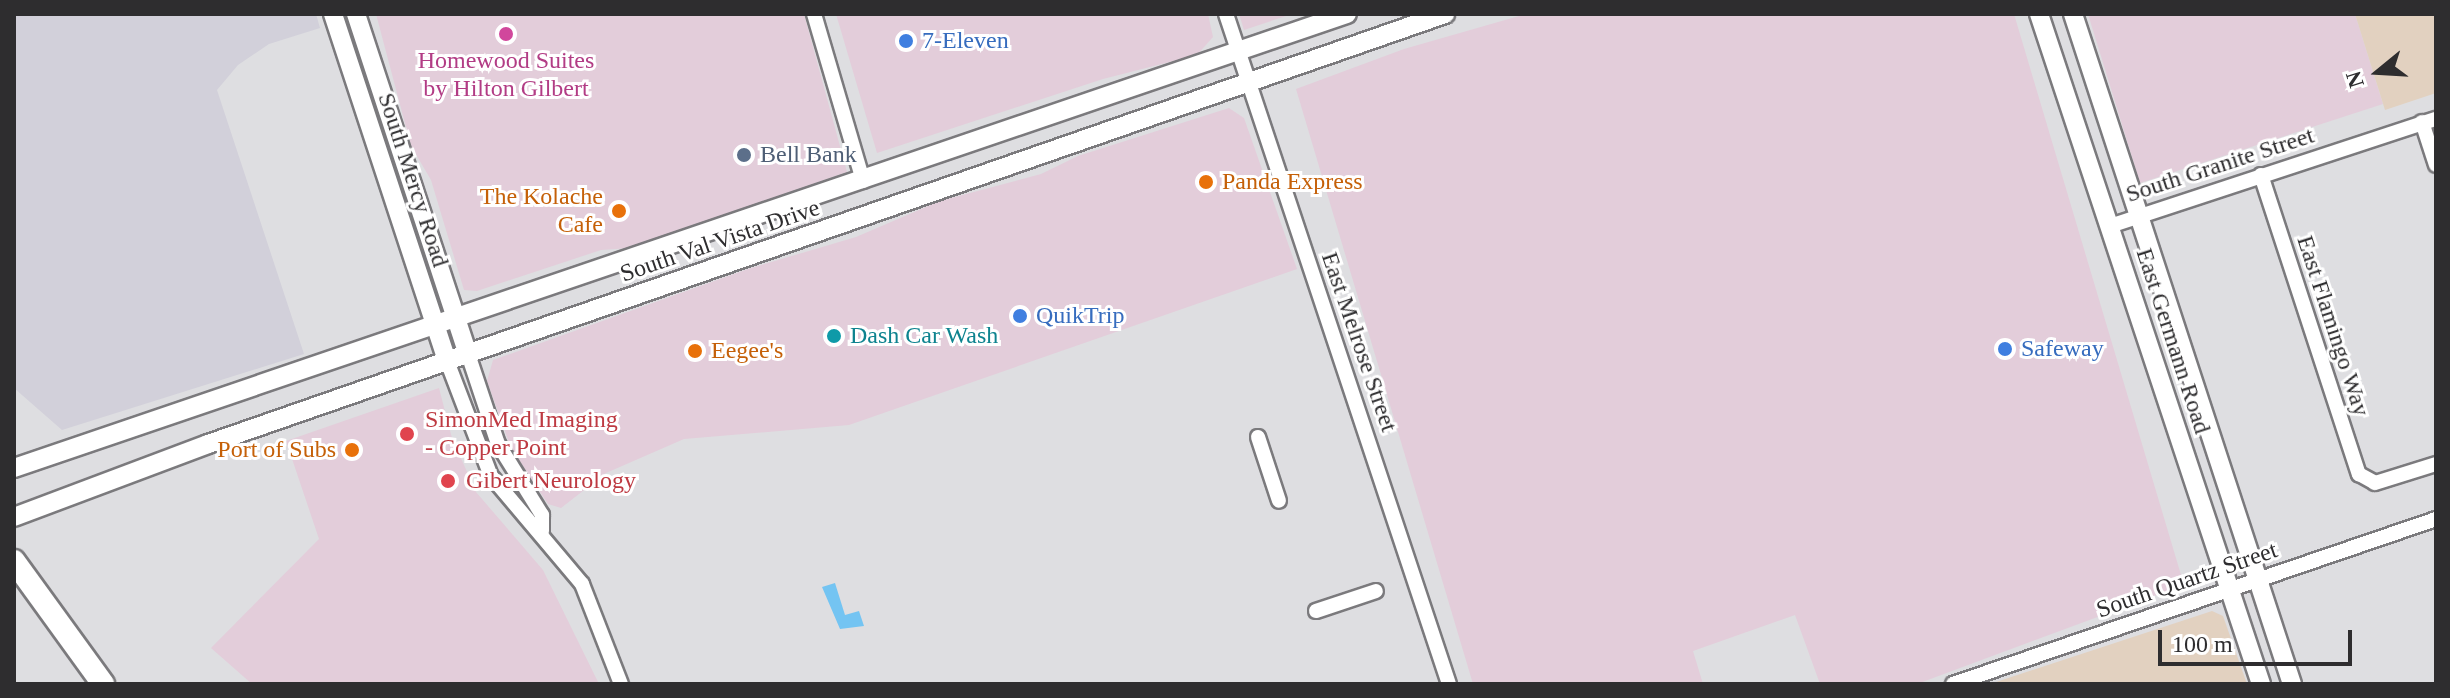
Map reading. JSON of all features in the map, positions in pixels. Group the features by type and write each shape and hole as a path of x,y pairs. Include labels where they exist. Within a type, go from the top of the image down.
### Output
{"highway":[{"path":"14,561 103,684"}],"main road":[{"name":"South Mercy Road","path":"333,14 447,361"},
{"name":"South Mercy Road","path":"356,14 468,354"},
{"name":"South Val Vista Drive","path":"14,468 436,328 1347,14"},
{"name":"South Val Vista Drive","path":"14,517 447,361 1445,14"},
{"name":"East Germann Road","path":"2039,14 2261,684"},
{"name":"East Germann Road","path":"2073,14 2292,684"},
{"path":"863,181 874,213"}],"street":[{"path":"814,14 863,181"},
{"name":"East Melrose Street","path":"1226,14 1449,684"},
{"path":"2429,120 2436,165"},
{"name":"South Granite Street","path":"2110,226 2429,120"},
{"name":"East Flamingo Way","path":"2261,175 2359,474 2375,483 2436,464"},
{"path":"468,354 498,444 542,515 542,531"},
{"path":"447,361 491,476 529,526 542,531 582,584 621,684"},
{"path":"1258,437 1279,501"},
{"name":"South Quartz Street","path":"1953,684 2436,519"},
{"path":"1316,611 1376,591"}],"shaded area":[{"path":"14,14 316,14 320,28 269,44 238,65 217,90 304,354 62,430 14,388"},
{"path":"376,14 804,14 847,172 630,248 601,250 477,291 464,290 431,180 411,146"},
{"path":"836,14 1208,14 1213,37 1197,55 1103,79 877,153"},
{"path":"1239,14 1292,14 1244,30"},
{"path":"1526,14 2014,14 2184,585 1917,684 1820,684 1795,615 1693,651 1703,684 1473,684 1296,89 1404,49"},
{"path":"2088,14 2355,14 2383,104 2140,183"},
{"path":"2355,14 2436,14 2436,93 2385,110"},
{"path":"1229,108 1244,118 1297,269 849,425 684,439 606,473 561,508 548,504 511,448 487,381 493,360 748,269 856,237 940,201 1041,174 1078,156"},
{"path":"439,388 452,438 476,492 543,570 599,684 252,684 211,648 319,539 286,441"},
{"path":"2212,611 2223,616 2247,684 1990,684"}],"water":[{"path":"835,583 845,615 859,611 864,626 840,629 822,587"}],"place":[{"name":"Homewood Suites by Hilton Gilbert","path":"506,34"},
{"name":"7-Eleven","path":"906,41"},
{"name":"Bell Bank","path":"744,155"},
{"name":"Panda Express","path":"1206,182"},
{"name":"The Kolache Cafe","path":"619,211"},
{"name":"QuikTrip","path":"1020,316"},
{"name":"Dash Car Wash","path":"834,336"},
{"name":"Safeway","path":"2005,349"},
{"name":"Eegee's","path":"695,351"},
{"name":"SimonMed Imaging - Copper Point","path":"407,434"},
{"name":"Port of Subs","path":"352,450"},
{"name":"Gibert Neurology","path":"448,481"}]}
